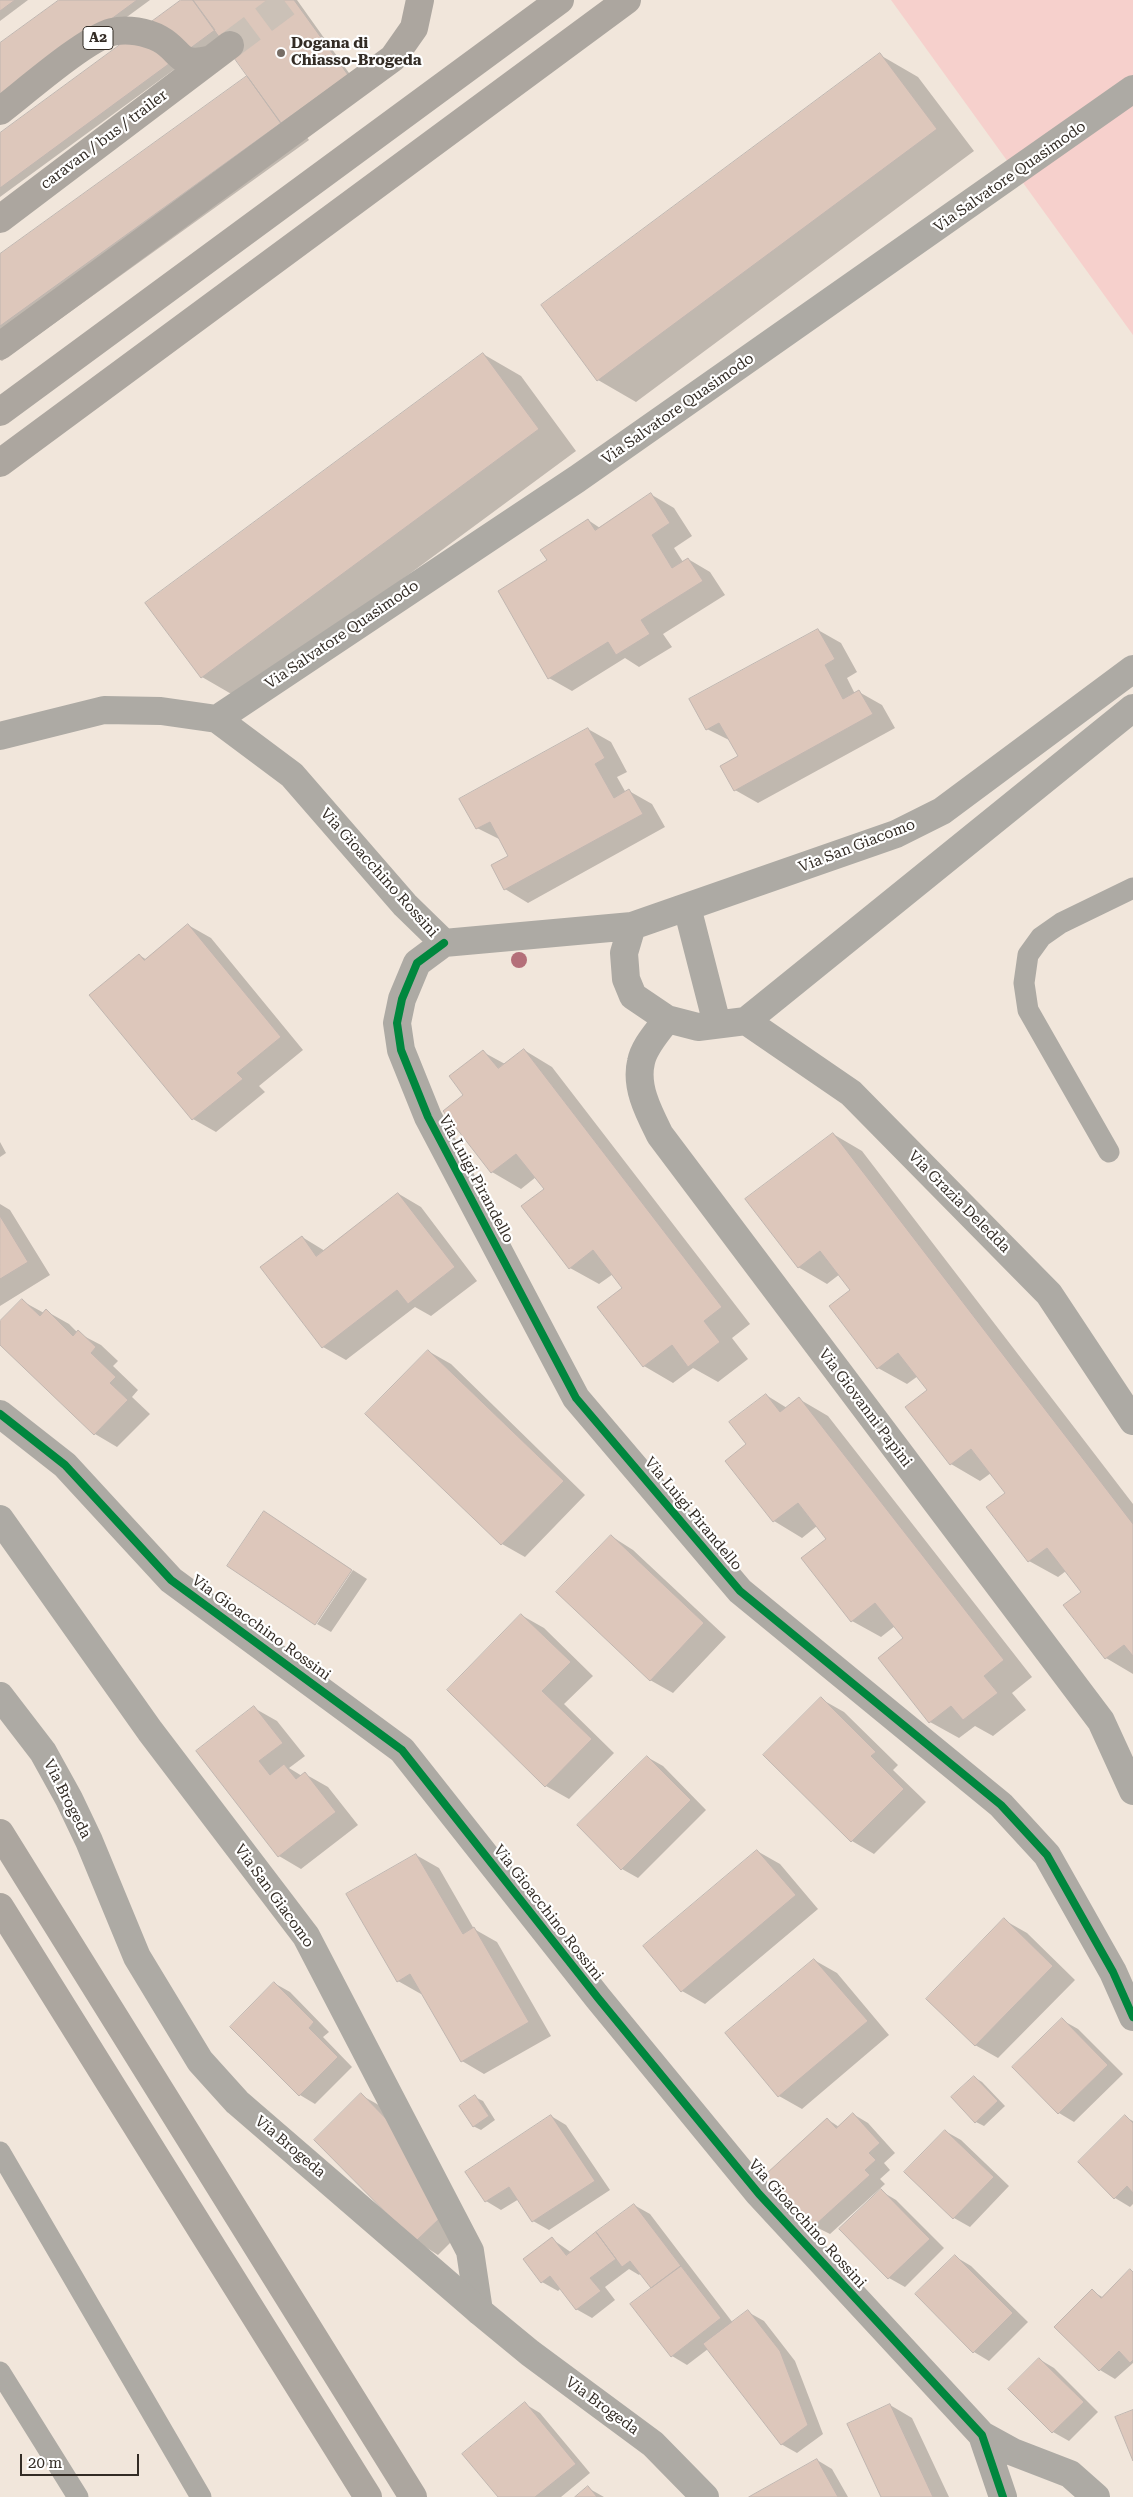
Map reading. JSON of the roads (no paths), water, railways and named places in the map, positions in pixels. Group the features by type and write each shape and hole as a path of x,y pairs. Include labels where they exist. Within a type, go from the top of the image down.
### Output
{"highway":[{"path":"0,346 392,58 414,28 420,0"},
{"path":"0,412 560,0"},
{"path":"0,463 627,0"},
{"name":"A2","path":"0,111 82,49 112,32 143,32 162,40 184,62 195,63 208,60"},
{"name":"caravan / bus / trailer","path":"0,219 230,45"},
{"path":"0,1833 413,2497"},
{"path":"0,1907 368,2497"}],"street":[{"name":"Via Salvatore Quasimodo","path":"217,719 577,479 1133,89"},
{"name":"Via San Giacomo","path":"632,926 896,834 942,811 1133,669"},
{"path":"632,926 624,953 626,979 633,996 667,1019 698,1027 746,1021 1133,708"},
{"path":"0,736 104,710 161,711 217,719"},
{"name":"Via Gioacchino Rossini","path":"217,719 292,775 405,905 444,943 632,926"},
{"path":"687,907 717,1024"},
{"name":"Via Luigi Pirandello","path":"444,943 417,963 402,999 397,1023 400,1050 428,1117 576,1398 740,1591 1002,1805 1041,1848 1047,1855 1113,1972 1133,2017"},
{"name":"Via Giovanni Papini","path":"667,1019 650,1044 641,1062 640,1086 646,1106 660,1135 1101,1721 1133,1792"},
{"name":"Via Grazia Deledda","path":"746,1021 851,1093 1049,1294 1133,1421"},
{"name":"Via Gioacchino Rossini","path":"0,1414 65,1465 172,1580 402,1750 598,1998 759,2194 982,2435 1003,2497"},
{"name":"Via San Giacomo","path":"0,1519 150,1731 306,1936 470,2250 478,2311"},
{"name":"Via Brogeda","path":"0,1696 43,1752 69,1799 89,1841 137,1957 200,2061 237,2102 478,2311 530,2353 653,2444 706,2497"},
{"path":"982,2435 1013,2452 1070,2474 1096,2497"}],"lane":[{"path":"1109,1152 1028,1010 1024,983 1028,955 1041,937 1062,922 1133,888"},
{"path":"0,2152 201,2497"},
{"path":"0,2372 78,2497"}],"tunnel":[{"path":"230,45 290,0"}],"place":[{"name":"Dogana di Chiasso-Brogeda","path":"281,53"}]}
